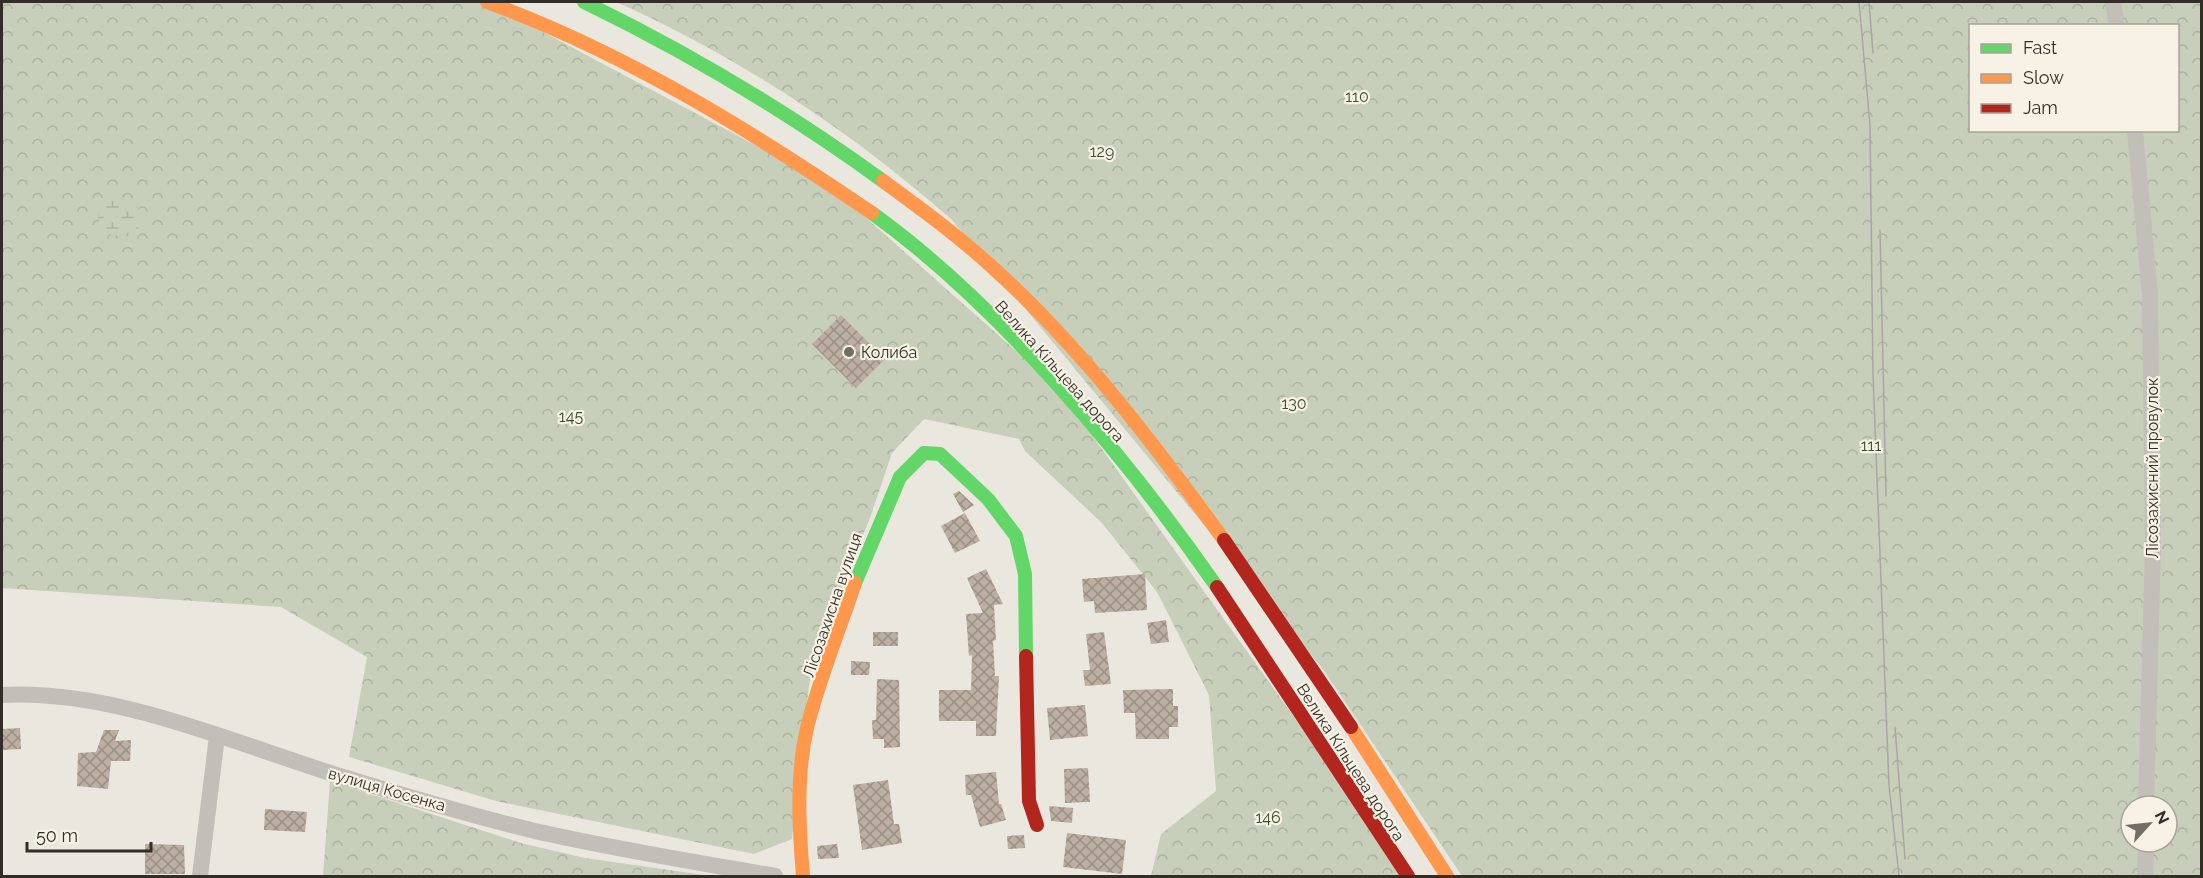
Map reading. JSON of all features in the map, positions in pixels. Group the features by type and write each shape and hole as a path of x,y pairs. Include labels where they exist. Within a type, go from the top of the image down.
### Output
{"main road":[{"name":"Велика Кільцева дорога","path":"488,2 529,16 637,66 729,117 908,241 1006,331 1131,474 1210,578 1408,876"},
{"name":"Велика Кільцева дорога","path":"584,2 654,34 745,87 929,214 1006,280 1087,365 1160,450 1238,558 1447,876"},
{"name":"Лісозахисна вулиця","path":"803,876 800,838 802,766 807,729 862,561 900,477 924,453 940,454 988,499 1016,536 1024,574 1029,801 1036,825"}],"street":[{"path":"2113,2 2117,24"},
{"name":"Лісозахисний провулок","path":"2135,132 2150,296 2153,546 2146,794"},
{"name":"вулиця Косенка","path":"2,694 29,693 109,705 217,736 344,777 534,831 775,876"},
{"path":"200,876 217,736"},
{"path":"2145,876 2146,854"}],"green space":[{"name":"145","path":"2,2 487,2 828,184 1059,389 1408,876 1151,876 1161,834 1216,791 1209,695 1157,592 1102,523 1025,451 1019,439 924,419 892,453 870,518 818,646 809,685 792,839 754,854 496,801 349,757 367,657 281,607 2,588"},
{"name":"111","path":"616,2 2201,2 2201,876 1462,876 1323,669 952,220 874,156 792,98 706,46"},
{"path":"106,198 133,199 140,213 138,229 128,236 111,235 101,229 98,216 99,204"},
{"path":"330,781 521,843 585,858 711,876 323,876"}],"building":[{"name":"Колиба","path":"841,315 885,359 856,388 812,344"},
{"path":"959,491 974,505 963,512 953,494"},
{"path":"965,513 980,541 955,553 941,526"},
{"path":"986,569 1003,604 994,605 995,676 999,676 996,736 976,736 976,721 939,721 939,690 971,690 972,655 969,656 966,614 983,613 967,578"},
{"path":"1145,574 1147,610 1095,613 1094,601 1084,602 1082,579"},
{"path":"1166,620 1169,642 1151,644 1147,623"},
{"path":"873,632 898,632 898,646 873,646"},
{"path":"1104,632 1111,684 1085,686 1083,670 1090,670 1086,634"},
{"path":"851,661 870,662 869,675 851,675"},
{"path":"877,679 899,680 900,747 884,748 884,739 873,739 872,720 876,720"},
{"path":"1173,689 1173,706 1178,706 1178,727 1169,727 1169,739 1136,739 1135,713 1124,713 1123,690"},
{"path":"1085,705 1088,736 1050,740 1047,708"},
{"path":"20,728 21,749 2,750 2,729"},
{"path":"104,730 119,730 115,741 131,740 130,761 111,761 108,789 77,786 78,753 96,752"},
{"path":"1088,768 1090,802 1065,803 1064,769"},
{"path":"996,772 999,804 1001,804 1006,820 980,827 971,795 966,795 965,775"},
{"path":"888,780 894,824 899,824 902,843 862,850 853,785"},
{"path":"1049,806 1073,808 1072,823 1051,821"},
{"path":"265,809 307,812 305,832 264,830"},
{"path":"1067,833 1126,840 1122,874 1063,867"},
{"path":"1024,835 1025,848 1008,849 1007,836"},
{"path":"145,844 184,845 185,874 145,874"},
{"path":"837,844 839,858 818,859 817,846"}],"tram line":[{"path":"1859,2 1870,125 1873,375 1889,786 1899,876"},
{"path":"1869,2 1873,53"},
{"path":"1880,230 1886,496"},
{"path":"1895,727 1905,859"}],"traffic: fast":[{"path":"584,2 662,42 774,107 883,181"},
{"path":"872,213 920,250 968,292 1059,386 1143,487 1217,587"},
{"path":"855,583 900,477 924,453 940,454 988,499 1016,536 1025,574 1026,656"}],"traffic: slow":[{"path":"487,2 538,22 638,69 733,123 872,213"},
{"path":"883,181 978,255 1055,329 1115,397 1224,540"},
{"path":"803,876 799,802 801,764 807,728 817,691 855,583"},
{"path":"1351,727 1447,876"}],"traffic: jam":[{"path":"1224,540 1351,727"},
{"path":"1217,587 1408,876"},
{"path":"1026,656 1029,801 1037,825"}],"place":[{"name":"Колиба","path":"849,352"}],"park label":[{"name":"110","path":"1357,96"},
{"name":"129","path":"1102,151"},
{"name":"130","path":"1294,403"},
{"name":"146","path":"1268,817"}]}
